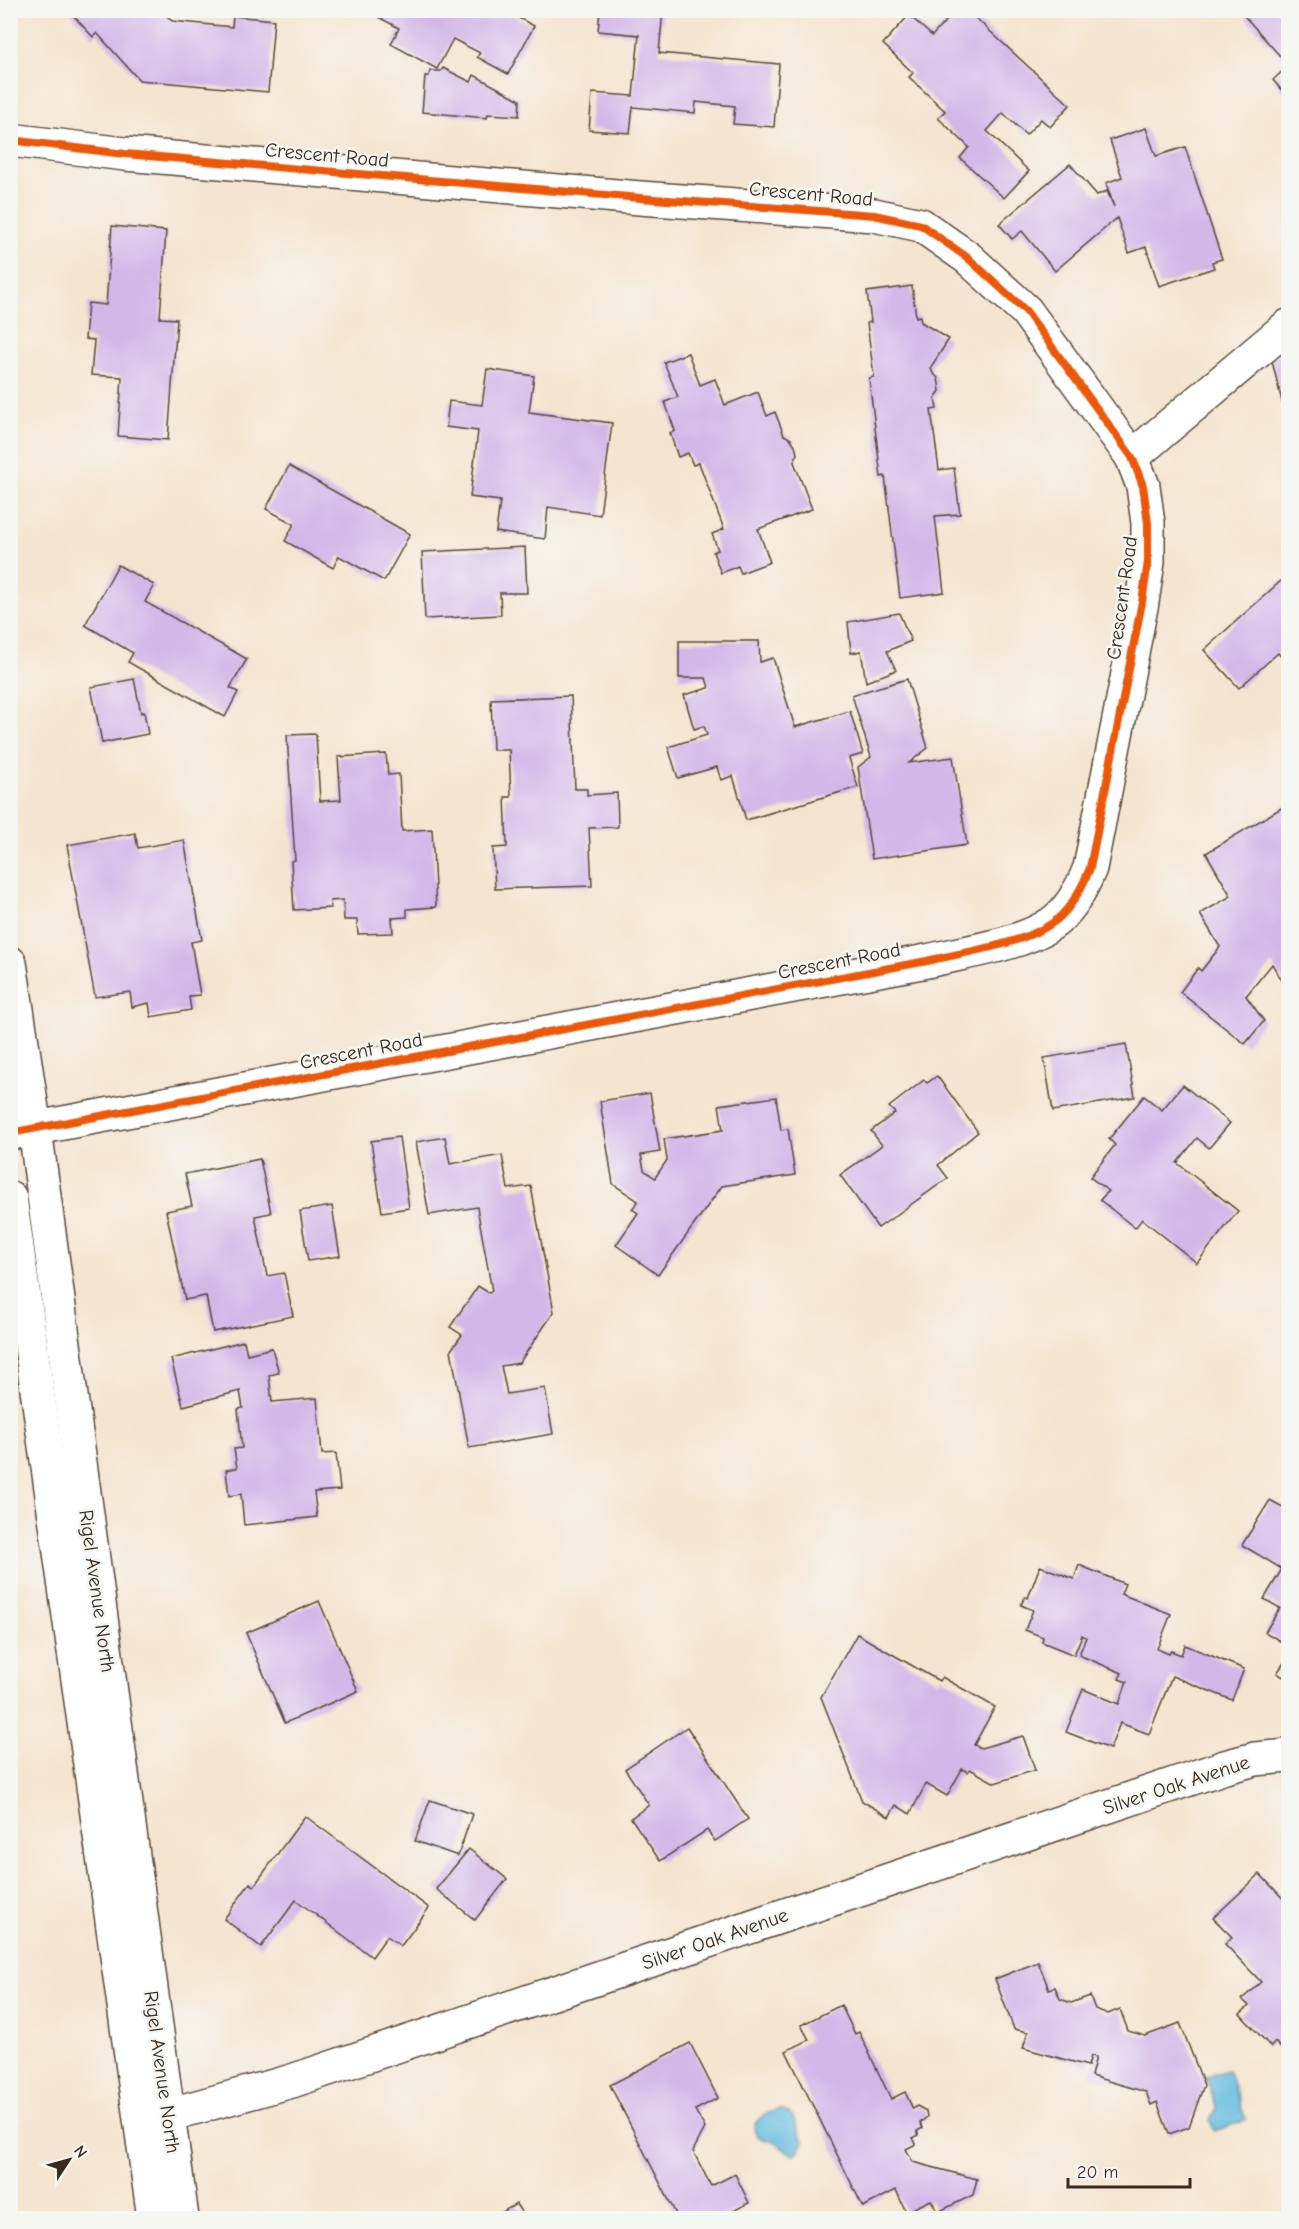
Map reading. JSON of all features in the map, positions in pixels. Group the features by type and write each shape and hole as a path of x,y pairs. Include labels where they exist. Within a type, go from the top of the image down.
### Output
{"street":[{"name":"Crescent Road","path":"10,140 125,154 640,198 874,215 921,225 968,258 1026,311 1132,457 1143,486 1149,523 1148,562 1142,602 1090,868 1081,892 1053,923 1029,936 927,961 23,1131"},
{"path":"1132,457 1288,326"},
{"name":"Rigel Avenue North","path":"10,963 23,1131 154,2117 154,2218"},
{"name":"Rigel Avenue North","path":"10,1198 154,2117 182,2218"},
{"name":"Silver Oak Avenue","path":"154,2117 292,2080 1225,1767 1255,1759 1288,1756"}],"water":[{"path":"1228,2070 1246,2120 1214,2131 1210,2119 1217,2109 1206,2077"},
{"path":"781,2109 792,2115 804,2143 794,2154 774,2142 760,2138 754,2130 757,2121"}],"building":[{"path":"74,10 162,10 172,21 232,27 233,16 274,20 268,92 139,80 97,33 93,37 71,13"},
{"path":"365,10 504,10 534,26 508,74 477,57 480,53 453,39 437,69 391,44 399,28"},
{"path":"600,10 663,10 659,53 779,64 774,127 733,124 735,106 696,102 695,113 633,107 630,133 589,130 592,93 633,96 639,35 598,31"},
{"path":"956,10 967,10 1070,105 1050,127 1041,119 1026,135 1003,113 987,131 1029,171 1004,198 960,158 969,147 938,118 945,111 909,77 913,73 883,44 909,15 932,36"},
{"path":"1239,10 1288,10 1288,65"},
{"path":"1288,66 1288,98 1273,80"},
{"path":"443,68 471,82 474,75 520,100 519,116 488,114 487,118 422,112 425,76 429,76 430,71 441,71"},
{"path":"1146,128 1156,156 1185,147 1222,259 1212,262 1214,268 1159,286 1146,247 1129,253 1117,218 1055,271 1022,231 1012,239 999,224 1070,164 1097,195 1107,191 1114,207 1106,183 1122,177 1110,140"},
{"path":"112,226 166,231 160,318 177,319 168,440 118,436 122,377 91,375 94,340 85,339 88,303 106,305"},
{"path":"912,286 916,317 920,316 921,322 949,339 931,367 932,372 938,378 940,391 935,398 937,409 931,410 939,470 954,468 960,514 935,516 944,592 900,598 885,476 881,477 869,378 874,377 867,323 871,322 867,292"},
{"path":"688,353 700,385 715,379 725,405 758,392 767,416 775,412 784,435 795,445 797,454 794,462 812,509 758,529 770,562 741,573 738,566 721,573 713,552 718,550 712,534 724,529 699,463 693,465 688,453 678,457 670,433 675,431 665,402 678,397 664,362"},
{"path":"1288,353 1288,426 1271,357"},
{"path":"487,369 534,376 529,412 612,423 600,515 548,507 545,539 496,532 500,501 470,497 478,431 446,427 449,401 482,405"},
{"path":"289,466 410,534 384,581 339,556 333,568 285,541 294,524 266,509"},
{"path":"525,547 527,593 500,593 501,615 425,619 422,552"},
{"path":"118,565 154,585 145,602 247,659 230,688 238,692 225,717 128,662 133,653 85,625"},
{"path":"1283,579 1288,586 1288,665 1278,653 1239,688 1204,650"},
{"path":"899,613 911,641 887,651 896,670 866,682 861,651 851,653 848,622"},
{"path":"679,641 759,641 760,662 773,658 795,727 850,711 863,754 849,758 858,787 746,820 733,776 721,780 717,767 678,778 668,747 707,735 704,726 694,729 684,695 709,688 706,678 679,678"},
{"path":"134,679 148,734 102,743 91,687"},
{"path":"907,679 928,748 909,763 953,757 967,845 872,859 858,767 871,757 852,695"},
{"path":"571,696 575,789 587,789 587,795 617,793 618,827 589,828 592,886 495,889 493,848 507,847 505,797 511,797 509,750 493,750 491,699"},
{"path":"316,734 320,801 341,800 338,757 386,754 388,775 399,774 402,831 432,829 436,907 407,909 407,917 392,918 393,933 358,934 357,920 344,920 343,900 330,901 331,908 294,910 291,861 295,860 287,735"},
{"path":"1288,804 1288,988 1272,964 1246,996 1264,1021 1245,1044 1180,992 1198,968 1201,971 1220,947 1200,914 1231,896 1206,853"},
{"path":"135,833 138,848 184,840 202,940 191,942 200,995 189,996 191,1010 151,1017 149,1003 132,1007 130,992 95,997 67,845"},
{"path":"1126,1044 1135,1097 1053,1111 1044,1058"},
{"path":"937,1076 978,1132 938,1165 948,1178 878,1228 840,1175 882,1145 871,1131 895,1113 889,1107 924,1080 927,1083"},
{"path":"1183,1085 1230,1123 1209,1148 1197,1138 1177,1163 1238,1211 1197,1263 1142,1219 1135,1228 1100,1200 1108,1191 1090,1177 1115,1145 1109,1139 1144,1096 1162,1110"},
{"path":"650,1093 660,1152 641,1155 644,1170 655,1178 667,1160 664,1139 723,1130 719,1105 776,1097 781,1130 788,1129 795,1175 722,1186 658,1275 616,1245 638,1213 632,1209 638,1201 613,1184 600,1101"},
{"path":"399,1137 409,1208 382,1212 371,1141"},
{"path":"445,1137 450,1164 502,1155 508,1189 531,1186 554,1312 519,1363 501,1366 507,1394 545,1388 553,1434 469,1448 451,1350 462,1335 450,1327 478,1286 489,1293 492,1291 477,1207 429,1215 416,1142"},
{"path":"260,1159 271,1213 255,1216 267,1276 284,1273 293,1316 213,1332 206,1296 185,1300 166,1211 192,1206 185,1174"},
{"path":"332,1206 340,1256 308,1261 300,1211"},
{"path":"244,1341 247,1354 272,1348 279,1373 269,1375 272,1402 317,1398 322,1454 336,1453 340,1490 314,1492 317,1517 244,1525 241,1494 229,1496 226,1470 237,1468 234,1449 242,1448 238,1409 243,1408 240,1391 183,1406 171,1359"},
{"path":"1270,1500 1288,1510 1288,1646 1265,1632 1280,1608 1264,1599 1282,1569 1242,1545"},
{"path":"1079,1565 1125,1584 1121,1594 1171,1614 1157,1649 1169,1654 1171,1651 1181,1655 1185,1645 1244,1669 1232,1700 1172,1676 1149,1734 1120,1723 1110,1749 1066,1732 1083,1689 1119,1704 1127,1682 1119,1679 1122,1673 1079,1655 1086,1637 1082,1635 1074,1655 1042,1642 1043,1637 1025,1630 1033,1610 1021,1605 1025,1597 1028,1598 1040,1566 1074,1579"},
{"path":"319,1601 358,1691 285,1723 246,1633"},
{"path":"857,1634 939,1681 942,1677 995,1707 974,1745 981,1748 1023,1736 1035,1770 995,1783 970,1769 968,1772 962,1769 947,1796 926,1784 910,1814 896,1805 889,1817 862,1801 821,1697"},
{"path":"1288,1657 1288,1680 1277,1673"},
{"path":"687,1727 748,1819 715,1841 707,1830 660,1861 631,1818 649,1805 625,1769"},
{"path":"430,1800 472,1814 458,1856 415,1841"},
{"path":"305,1816 429,1908 401,1946 387,1936 372,1957 296,1900 261,1947 224,1919 250,1883 254,1886"},
{"path":"469,1849 507,1879 475,1920 436,1889"},
{"path":"1260,1874 1288,1904 1288,2056 1275,2042 1271,2047 1240,2014 1249,2006 1242,1999 1261,1982 1225,1944 1232,1937 1213,1918"},
{"path":"1038,1962 1049,1989 1055,1987 1060,1999 1071,2003 1090,1996 1095,2009 1108,2014 1120,2009 1128,2031 1145,2036 1180,2023 1204,2085 1189,2127 1169,2134 1157,2102 1151,2105 1146,2092 1091,2076 1096,2057 1091,2056 1088,2066 1023,2048 1028,2032 1014,2029 995,1979"},
{"path":"841,2005 855,2034 859,2032 891,2099 905,2092 913,2109 917,2106 926,2111 927,2117 920,2123 923,2128 917,2131 919,2135 913,2138 916,2144 906,2149 913,2162 977,2179 973,2195 938,2212 931,2200 906,2212 896,2190 863,2207 786,2051 809,2040 801,2025"},
{"path":"690,2043 718,2098 695,2110 705,2128 693,2151 711,2186 735,2174 749,2203 719,2218 678,2218 610,2085"},
{"path":"516,2204 525,2218 492,2218"}],"cycle path":[{"path":"10,140 125,154 640,198 874,215 921,225 968,258 1026,311 1132,457 1143,486 1148,523 1148,562 1142,602 1090,868 1069,906 1058,919 1038,931 1008,943 927,961 10,1133"}]}
